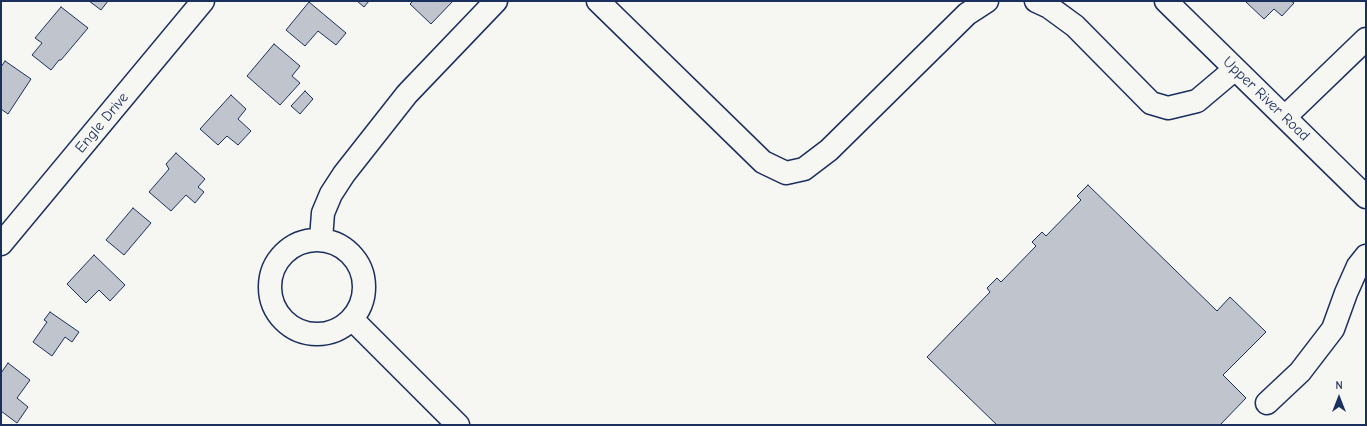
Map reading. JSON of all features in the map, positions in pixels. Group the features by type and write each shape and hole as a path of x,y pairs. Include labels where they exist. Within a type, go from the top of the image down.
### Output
{"street":[{"name":"Engle Drive","path":"1,244 203,1"},
{"path":"321,239 323,213 331,194 344,174 407,94 496,1"},
{"path":"598,1 763,162 786,173 804,169 829,150 967,14 987,1"},
{"path":"1036,1 1050,6 1075,26 1151,103 1168,108 1197,101 1235,69"},
{"name":"Upper River Road","path":"1166,1 1366,197"},
{"path":"1285,117 1366,38"},
{"path":"321,239 336,243 348,251 358,263 364,277 364,292 360,307 352,319 339,329 323,334 307,334 292,328 280,318 272,304 269,288 271,272 278,258 290,247 305,240 321,239"},
{"path":"1266,403 1300,372 1333,329 1358,266 1366,256"},
{"path":"352,319 458,425"}],"building":[{"path":"89,1 108,1 101,10"},
{"path":"357,1 369,1 364,7"},
{"path":"413,1 453,1 431,24 410,4"},
{"path":"1291,1 1294,3 1282,16 1274,9 1264,19 1246,2"},
{"path":"309,2 346,33 336,45 318,31 305,46 286,30"},
{"path":"61,7 88,28 51,70 32,55 42,43 35,38"},
{"path":"274,44 300,66 292,76 300,83 280,105 247,76"},
{"path":"5,61 31,79 8,114 1,109 1,67"},
{"path":"305,91 313,99 300,114 291,106"},
{"path":"231,95 246,109 238,119 251,131 238,145 227,136 218,145 200,129"},
{"path":"176,153 205,179 198,187 204,192 195,203 186,195 171,211 149,192 169,169 166,164"},
{"path":"1088,185 1217,311 1230,297 1266,332 1223,375 1246,398 1220,425 997,425 927,357 990,292 987,288 997,278 1001,282 1036,246 1032,242 1042,232 1046,236 1081,200 1077,196"},
{"path":"133,208 151,223 124,255 106,240"},
{"path":"94,255 125,285 110,301 99,290 86,303 67,284"},
{"path":"50,312 79,332 72,342 65,337 52,356 33,342 47,322 44,320"},
{"path":"8,363 30,380 17,398 28,407 17,423 1,411 1,373"}]}
